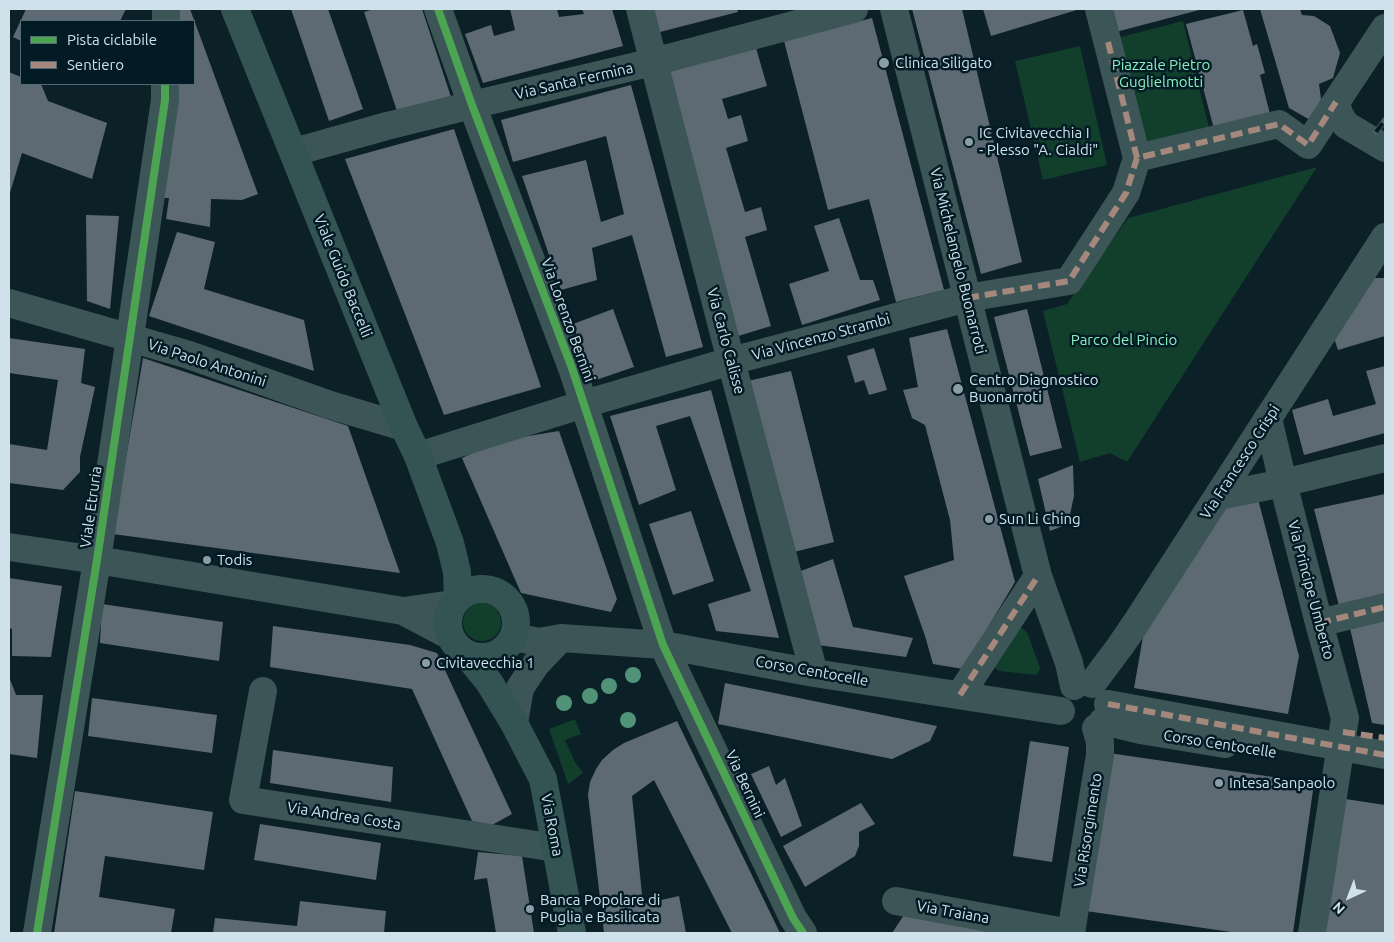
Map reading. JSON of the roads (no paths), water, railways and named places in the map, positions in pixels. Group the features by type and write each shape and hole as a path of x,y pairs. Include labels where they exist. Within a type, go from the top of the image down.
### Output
{"main road":[{"name":"Viale Guido Baccelli","path":"236,9 404,427 418,456 450,544 465,597"},
{"path":"490,590 498,592 511,604 512,634 502,676 514,723 489,682 458,645 448,629 448,616 465,597 490,590"},
{"path":"458,645 481,658 494,656 512,634"},
{"name":"Via Roma","path":"514,723 543,779 572,933"}],"street":[{"name":"Via Lorenzo Bernini","path":"438,9 569,359 663,645"},
{"name":"Via Carlo Calisse","path":"640,9 814,673"},
{"name":"Via Santa Fermina","path":"294,152 472,104 653,62 854,9"},
{"name":"Via Michelangelo Buonarroti","path":"894,9 1038,576 1069,663 1094,705"},
{"path":"1099,9 1137,158 1279,124 1308,145 1385,28"},
{"name":"Viale Etruria","path":"37,933 97,560 165,100 165,85"},
{"path":"1336,102 1338,114 1346,124 1385,148"},
{"name":"Via Vincenzo Strambi","path":"418,456 584,404 967,298 1069,281 1126,193 1137,158"},
{"name":"Via Francesco Crispi","path":"1062,711 1061,705 1064,696 1094,705 1122,645 1385,237"},
{"name":"Via Paolo Antonini","path":"9,303 188,355 330,405 404,427"},
{"name":"Via Principe Umberto","path":"1268,418 1283,483 1345,718 1312,933"},
{"path":"1219,496 1283,483 1385,458"},
{"path":"9,547 403,611 465,597"},
{"path":"960,695 1038,576"},
{"path":"1319,623 1385,607"},
{"path":"403,611 458,645"},
{"name":"Corso Centocelle","path":"512,634 539,642 561,638 663,645 814,673 1062,711 1067,722 1074,728 1087,730 1094,705 1140,730 1340,747 1385,738"},
{"path":"514,723 520,688 536,664 561,638"},
{"name":"Via Bernini","path":"663,645 789,909 803,933"},
{"name":"Via Andrea Costa","path":"263,691 243,800 556,848"},
{"name":"Via Risorgimento","path":"1070,933 1100,755 1100,742 1094,705"},
{"path":"1340,747 1385,755"},
{"name":"Via Traiana","path":"896,901 1070,933"}],"railway":[{"path":"1376,132 1385,120"}],"place":[{"name":"Clinica Siligato","path":"884,63"},
{"name":"IC Civitavecchia I - Plesso \"A. Cialdi\"","path":"969,142"},
{"name":"Centro Diagnostico Buonarroti","path":"958,389"},
{"name":"Sun Li Ching","path":"989,519"},
{"name":"Todis","path":"207,560"},
{"name":"Civitavecchia 1","path":"426,663"},
{"name":"Intesa Sanpaolo","path":"1219,783"},
{"name":"Banca Popolare di Puglia e Basilicata","path":"530,909"}],"park label":[{"name":"Piazzale Pietro Guglielmotti","path":"1161,74"},
{"name":"Parco del Pincio","path":"1124,340"}]}
